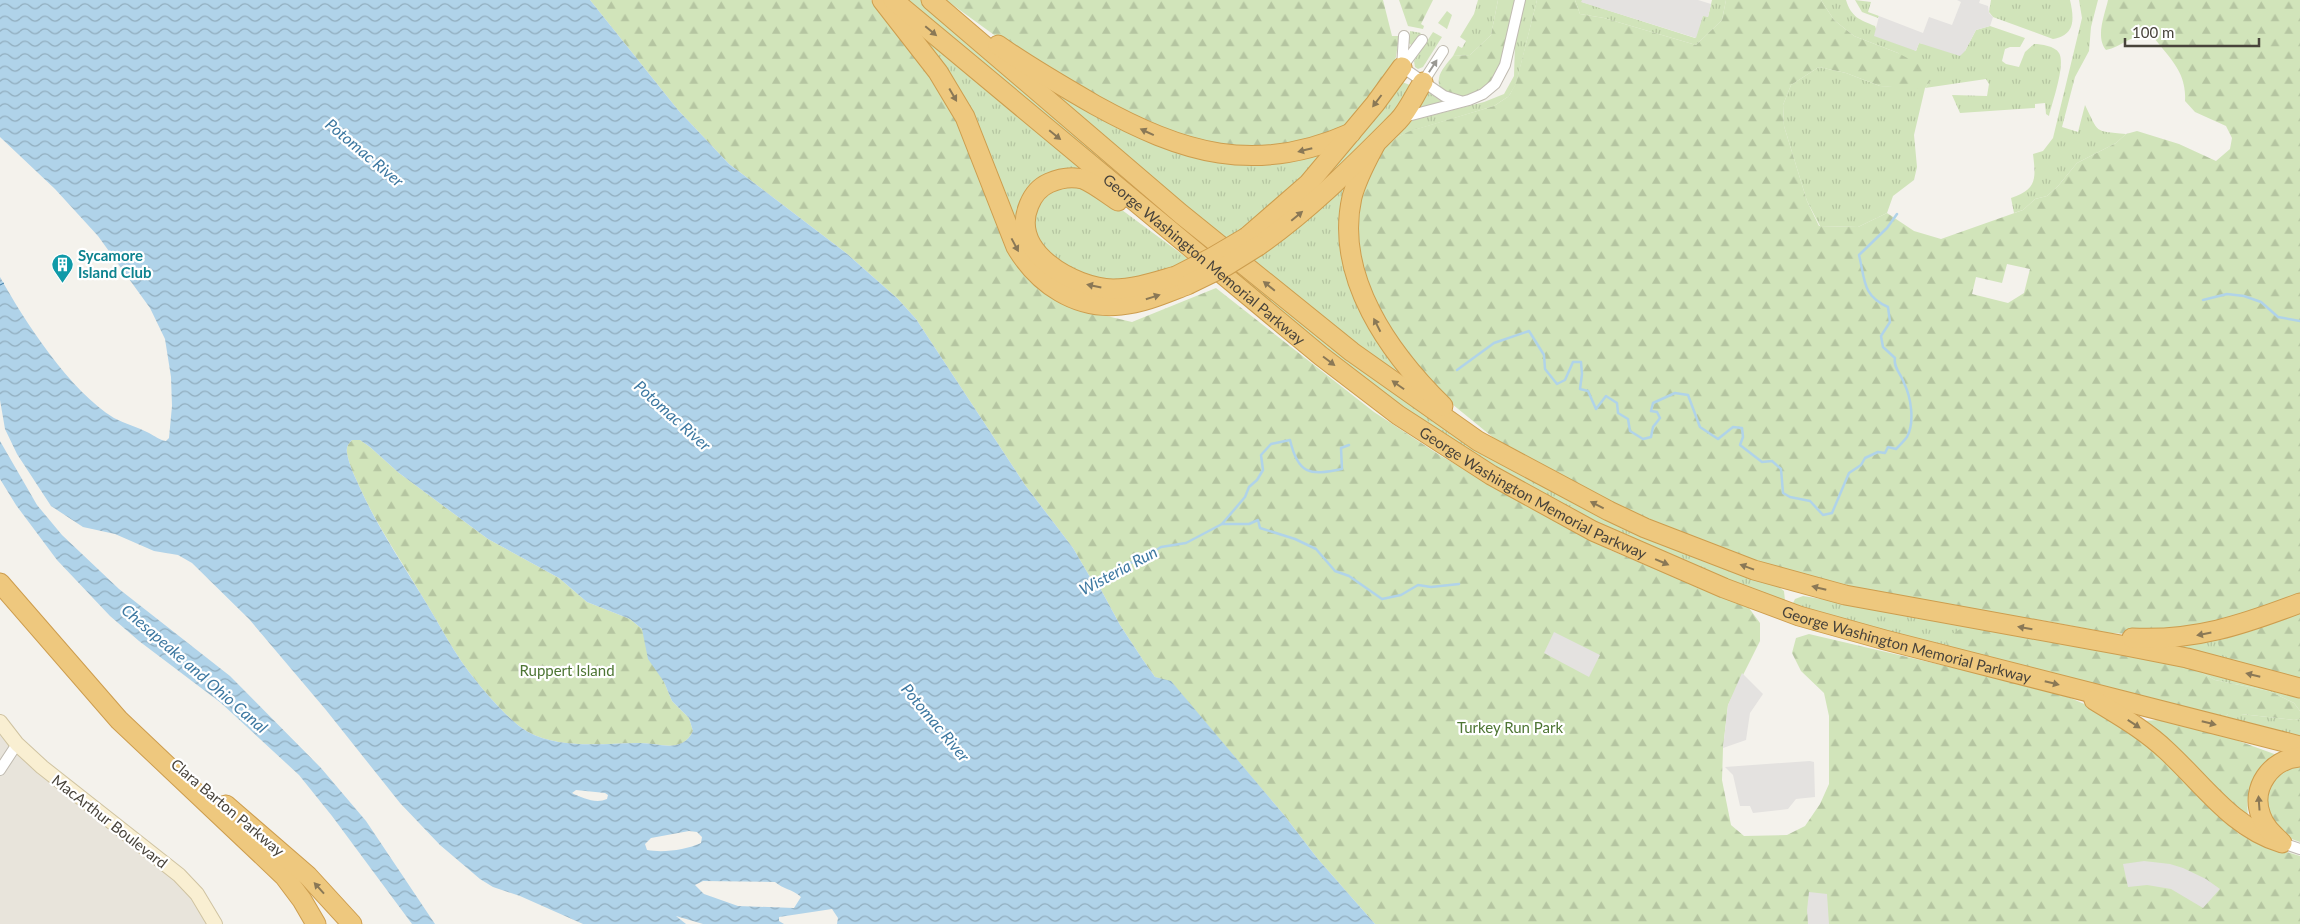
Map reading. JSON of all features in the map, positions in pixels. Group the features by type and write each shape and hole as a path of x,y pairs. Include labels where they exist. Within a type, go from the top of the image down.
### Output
{"highway":[{"path":"882,0 952,93 975,142 1012,239 1024,261 1046,284 1074,299 1107,305 1120,305 1141,301 1182,281 1213,258 1252,241 1326,192 1399,120 1423,82"},
{"name":"George Washington Memorial Parkway","path":"893,0 1321,356 1398,415 1491,475 1593,531 1785,612 2077,690 2300,746"},
{"path":"932,0 1057,83 1128,123 1178,144 1221,154 1278,155 1320,146 1351,134"},
{"name":"George Washington Memorial Parkway","path":"932,0 1090,138 1286,299 1389,379 1478,441 1618,515 1754,570 1867,600 2186,658 2300,688"},
{"path":"1252,241 1308,184 1351,134 1402,67"},
{"path":"1375,145 1356,182 1349,224 1352,251 1364,295 1381,333 1405,366 1478,441"},
{"path":"1182,281 1119,289 1097,287 1071,278 1046,261 1029,239 1026,219 1032,199 1045,185 1055,180 1064,178 1082,179 1193,250"},
{"name":"Clara Barton Parkway","path":"0,583 119,720 284,876 302,900 316,924"},
{"path":"2061,634 2147,638 2188,637 2246,624 2300,602"},
{"path":"2077,690 2138,726 2238,821 2264,838 2291,846"},
{"name":"Clara Barton Parkway","path":"100,696 308,876 351,924"},
{"path":"2291,846 2269,831 2263,822 2258,805 2258,795 2265,776 2272,769 2288,759 2300,757"},
{"path":"325,924 326,919 335,916 351,924"}],"main road":[{"name":"MacArthur Boulevard","path":"0,722 17,744 42,767 179,875 197,894 215,924"}],"street":[{"path":"1399,120 1409,115 1463,101 1489,90 1498,79 1505,65 1520,0"},
{"path":"1402,67 1404,36"},
{"path":"1402,67 1422,40"},
{"path":"1423,82 1443,51"},
{"path":"1402,67 1444,96 1463,101"},
{"path":"0,770 17,744"}],"shaded area":[{"path":"1582,0 1698,0 1711,4 1708,17 1703,16 1696,38 1581,2"},
{"path":"1957,0 1980,0 1979,3 1988,6 1989,13 1993,17 1990,26 1976,30 1965,51 1960,56 1919,43 1916,51 1874,36 1879,16 1923,33 1929,17 1952,25 1961,2"},
{"path":"1554,632 1600,655 1589,677 1544,653"},
{"path":"1742,673 1763,694 1750,713 1746,740 1723,748 1728,705"},
{"path":"0,722 17,744 179,875 215,924 0,924"},
{"path":"1814,762 1815,797 1796,799 1788,809 1753,813 1750,806 1740,806 1733,775 1725,767"},
{"path":"2144,861 2170,864 2183,868 2206,879 2220,889 2203,908 2171,889 2147,885 2128,887 2123,864"},
{"path":"1809,892 1827,894 1829,924 1808,924"}],"green space":[{"name":"Turkey Run Park","path":"590,0 871,0 918,53 950,98 1001,226 1094,313 1132,322 1216,288 1374,412 1441,456 1610,550 1749,608 1760,623 1760,641 1728,705 1723,748 1722,780 1731,825 1744,836 1787,835 1805,826 1820,804 1829,784 1829,716 1824,693 1801,671 1792,653 1796,638 1809,634 2014,682 2068,697 2096,709 2132,730 2181,774 2239,834 2261,844 2300,856 2300,924 1375,924 1317,858 1284,815 1171,682 1155,677 1120,625 1100,588 1090,577 1073,548 1025,485 916,319 898,299 846,253 729,164 678,110"},
{"path":"903,0 925,0 1423,409 1775,584 1784,591 1785,601 1782,604 1563,510 1381,394"},
{"path":"946,0 1383,0 1392,36 1399,36 1396,57 1391,73 1347,130 1327,140 1237,151 1161,132 1012,48"},
{"path":"1399,0 1433,0 1421,24 1424,26 1423,29 1408,26"},
{"path":"1478,0 1498,0 1491,35 1470,55 1453,56 1458,46 1462,48 1466,41 1460,37 1474,14"},
{"path":"1498,0 1516,0 1498,71 1488,86 1478,93 1463,96 1448,94 1439,85 1441,72 1453,56 1470,55 1491,35"},
{"path":"1525,0 1537,0 1516,84 1509,96 1494,106 1411,131 1397,137 1388,145 1384,143 1399,128 1410,121 1484,102 1504,94 1514,76 1515,43"},
{"path":"1537,0 1575,0 1580,14 1604,18 1696,45 1722,20 1726,0 1821,0 1834,20 1854,36 1898,53 1920,65 1930,82 1925,88 1917,89 1880,86 1846,73 1819,67 1791,85 1783,105 1784,126 1807,201 1819,226 1858,227 1887,213 1914,231 1941,239 2023,210 2035,199 2047,196 2077,163 2116,143 2126,134 2137,131 2179,144 2216,161 2230,149 2232,138 2226,126 2195,112 2185,101 2185,90 2180,73 2170,57 2151,34 2139,35 2106,50 2101,39 2101,32 2108,0 2300,0 2300,599 2231,625 2152,635 2110,633 2040,620 1967,612 1914,603 1790,573 1653,526 1534,465 1495,439 1441,395 1409,365 1366,292 1353,222 1372,161 1384,143 1388,145 1397,137 1410,131 1494,106 1509,96 1516,83","holes":["2007,264 2030,269 2024,293 2008,303 1972,294 1976,277 2002,283"]},
{"path":"1575,0 1582,0 1582,2 1695,38 1703,15 1708,17 1712,0 1726,0 1722,20 1696,45 1604,18 1580,14"},
{"path":"1821,0 1846,0 1853,14 1857,17 1916,51 1919,43 1965,51 1976,30 1990,26 2025,38 2020,47 2005,49 2002,61 2006,64 2019,67 2025,52 2034,44 2051,47 2059,53 2061,66 2049,116 2046,114 2045,103 2035,104 2035,108 1960,113 1952,95 1987,96 1989,84 1986,79 1925,88 1930,82 1898,53 1854,36 1834,20"},
{"path":"1855,0 1871,2 1868,12 1879,16 1878,18 1862,12"},
{"path":"1991,0 2070,0 2072,25 2066,34 2053,39 1993,17 1989,12"},
{"path":"2079,0 2098,0 2091,27 2089,51 2075,77 2062,127 2078,132 2085,105 2098,129 2126,134 2116,143 2077,163 2047,196 2035,199 2023,210 2014,213 2011,198 2026,191 2033,182 2033,154 2043,151 2053,138 2082,18"},
{"path":"1447,11 1452,15 1447,29 1438,23"},
{"path":"902,18 1128,202 1066,173 1023,219 1055,272 1167,288 1043,273"},
{"path":"1410,31 1421,33 1412,46 1409,43"},
{"path":"1433,32 1442,37 1423,67 1418,69 1415,67 1414,61"},
{"path":"1002,56 1330,149 1308,178 1224,244"},
{"path":"1819,67 1846,73 1880,86 1925,88 1914,135 1917,167 1914,180 1893,196 1887,213 1858,227 1820,226 1807,201 1784,126 1783,105 1791,85"},
{"path":"1402,82 1410,85 1412,89 1364,151 1286,213"},
{"path":"1428,92 1444,103 1419,110 1418,107"},
{"path":"1358,168 1418,391 1244,261"},
{"path":"1081,183 1099,193 1191,261 1134,283 1085,279 1051,258 1031,226 1041,193"},
{"name":"Ruppert Island","path":"352,440 360,440 370,447 399,473 488,539 559,578 587,602 630,619 642,629 672,701 689,718 693,731 688,738 683,743 670,746 640,743 569,743 541,738 528,732 515,722 488,695 462,662 382,529 367,502 349,462 347,449 348,444"},
{"path":"1803,596 1979,625 1948,650 1792,605 1795,599"},
{"path":"2300,609 2300,684 2249,670 2236,664 2219,648 2218,637"},
{"path":"1979,625 2184,663 2215,680 2269,691 2294,703 2300,711 2300,719 2228,714 2222,721 1948,650 1946,641 1956,631"},
{"path":"2218,637 2239,666 2142,643"},
{"path":"2184,663 2300,694 2300,711 2294,703 2269,691 2215,680"},
{"path":"2228,714 2300,719 2300,742 2222,721"},
{"path":"2158,720 2225,736 2277,755 2262,766 2253,781 2248,798 2248,816 2237,810 2142,721"},
{"path":"2300,763 2300,842 2283,836 2265,808 2268,790 2274,779 2278,774"}],"water":[{"name":"Potomac River","path":"0,0 590,0 678,110 729,164 846,253 898,299 916,319 1025,485 1073,548 1090,577 1100,588 1120,625 1155,677 1171,681 1284,815 1317,858 1375,924 837,924 838,918 832,909 779,917 779,921 784,924 703,924 676,916 686,924 583,924 520,896 493,887 480,879 440,845 400,803 326,710 249,619 192,563 178,555 154,551 115,534 83,527 51,506 17,454 5,429 0,400 0,277 35,334 81,391 114,418 166,441 169,438 172,406 171,377 165,339 150,308 98,236 55,189 0,137","holes":["352,440 360,440 399,473 488,539 559,578 587,602 630,619 642,629 648,659 664,682 672,701 689,718 693,731 688,738 683,743 670,746 640,743 569,743 541,738 528,732 515,722 488,695 469,672 448,640 381,529 367,502 351,466 347,451","576,790 605,793 608,795 607,799 594,801 572,793","689,831 697,832 702,837 701,843 667,851 647,850 645,844 651,838","703,881 775,882 801,897 794,908 738,906 704,894 695,885"]},
{"name":"Chesapeake and Ohio Canal","path":"0,441 37,505 62,535 119,589 230,676 321,768 366,821 435,924 412,924 332,816 299,775 221,703 139,641 110,616 57,560 16,505 0,479"}],"waterway":[{"name":"Wisteria Run","path":"1457,370 1494,343 1529,331 1544,355 1545,369 1557,384 1565,380 1573,362 1581,362 1580,389 1588,391 1596,409 1606,396 1617,403 1618,413 1628,419 1630,431 1643,439 1651,437 1653,427 1660,418 1657,412 1651,411 1653,403 1675,393 1688,395 1700,427 1718,439 1733,427 1742,428 1743,437 1740,445 1762,462 1772,461 1781,469 1783,493 1790,497 1810,501 1823,515 1832,513 1849,473 1861,465 1865,458 1878,452 1885,453 1888,447 1896,449 1907,437 1911,424 1909,395 1896,367 1895,358 1883,347 1881,336 1890,322 1888,307 1873,298 1869,292 1859,255 1887,228 1897,214"},
{"path":"2203,300 2227,294 2244,296 2261,302 2278,317 2300,321"},
{"name":"Wisteria Run","path":"1096,585 1127,563 1137,562 1161,547 1186,543 1222,524 1245,497 1249,487 1257,480 1263,470 1261,455 1271,444 1290,440 1293,451 1301,466 1313,472 1342,469 1341,448 1349,445"},
{"path":"1222,524 1249,524 1258,520 1260,528 1295,539 1316,549 1335,571 1349,576 1382,599 1401,595 1418,585 1431,587 1459,584"}],"ferry route":[{"path":"0,285 4,283"}],"place":[{"name":"Sycamore Island Club","path":"62,283"}]}
